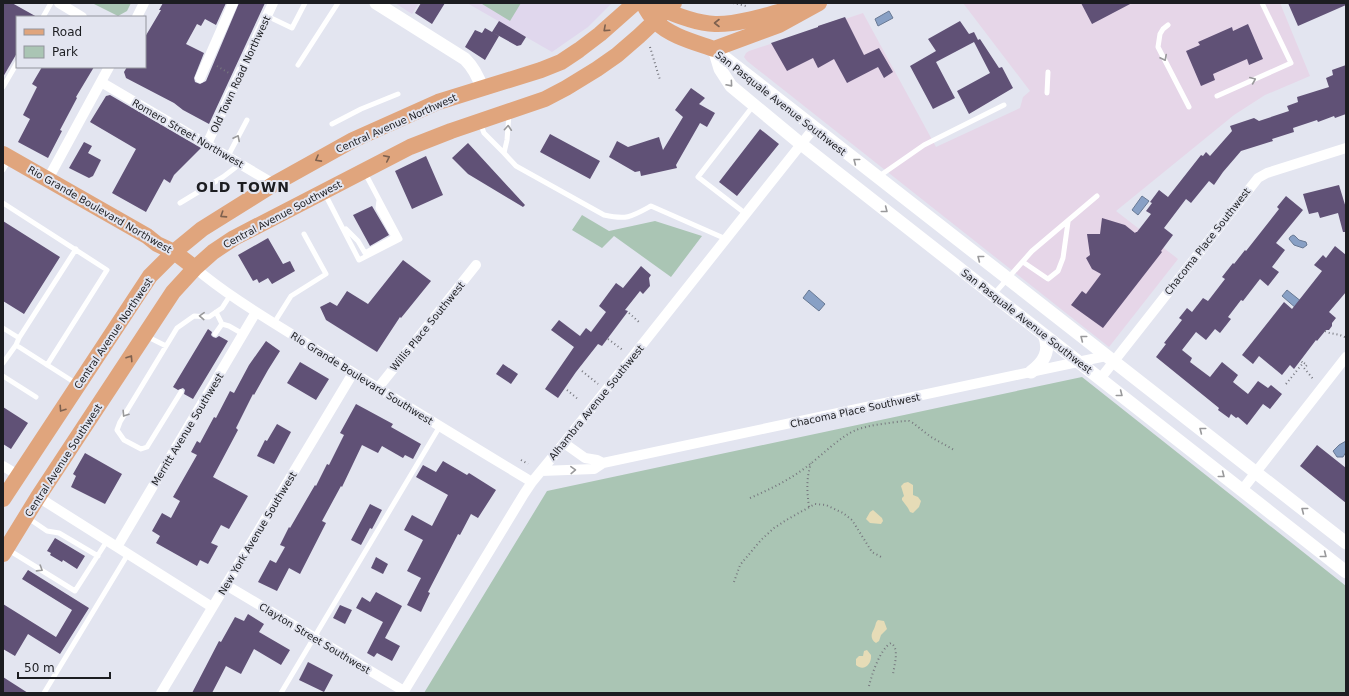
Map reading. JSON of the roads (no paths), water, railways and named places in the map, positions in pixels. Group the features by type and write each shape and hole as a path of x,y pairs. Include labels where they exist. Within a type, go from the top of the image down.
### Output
{"main road":[{"name":"Central Avenue Northwest","path":"3,499 150,276 174,252 202,229 274,184 353,140 438,102 541,70 561,62 600,34 635,3"},
{"path":"642,3 665,12 715,24 735,22 777,9 812,3"},
{"path":"649,3 665,12 675,34 714,49 779,25 819,3"},
{"name":"Central Avenue Southwest","path":"5,551 38,497 173,292 195,268 213,252 234,238 410,147 509,110 545,99 582,79 617,55 665,12"},
{"name":"Rio Grande Boulevard Northwest","path":"5,160 48,179 147,236 157,244 174,252 195,268"}],"street":[{"path":"58,3 80,16"},
{"path":"138,16 144,3"},
{"path":"200,78 233,3"},
{"name":"Old Town Road Northwest","path":"207,144 273,3"},
{"path":"376,3 465,60 477,73 482,88"},
{"name":"San Pasquale Avenue Southwest","path":"714,49 720,69 731,86 801,144 1346,572"},
{"name":"San Pasquale Avenue Southwest","path":"714,49 877,178 1346,543"},
{"path":"48,179 108,68"},
{"name":"Romero Street Northwest","path":"101,82 274,184"},
{"name":"Alhambra Avenue Southwest","path":"404,692 532,482 814,128"},
{"name":"Chacoma Place Southwest","path":"1100,379 1110,359 1258,178 1267,173 1346,148"},
{"name":"Willis Place Southwest","path":"378,388 476,265"},
{"name":"Rio Grande Boulevard Southwest","path":"195,268 256,312 532,482"},
{"name":"Merritt Avenue Southwest","path":"117,547 256,312"},
{"path":"1031,372 1039,366 1046,354 1048,347 1044,335"},
{"path":"1242,490 1346,357"},
{"name":"Chacoma Place Southwest","path":"541,471 594,470 604,463 1078,361 1110,359"},
{"name":"New York Avenue Southwest","path":"161,693 353,372"},
{"name":"Chacoma Place Southwest","path":"564,443 585,458 604,463"},
{"path":"3,466 18,475"},
{"path":"38,497 212,607"},
{"name":"Clayton Street Southwest","path":"226,585 404,692"}],"lane":[{"path":"44,16 51,3"},
{"path":"267,16 292,28 305,3"},
{"path":"298,65 338,3"},
{"path":"1217,96 1291,63 1262,3"},
{"path":"1168,25 1163,28 1160,34 1158,47 1189,107"},
{"path":"3,88 16,65"},
{"path":"1047,93 1048,72"},
{"path":"332,124 361,108 398,94"},
{"path":"746,214 698,177 754,105"},
{"path":"877,178 924,145 1004,105"},
{"path":"504,153 507,140 509,110"},
{"path":"228,156 246,120"},
{"path":"479,121 484,133 516,166 604,215 620,218 634,216 651,206 726,239"},
{"path":"180,203 223,177 240,164"},
{"path":"324,191 360,260 400,239 363,170"},
{"path":"993,295 1032,252 1098,196"},
{"path":"342,226 358,241 365,253 394,237 378,208 379,200"},
{"path":"3,203 107,270 47,365"},
{"path":"1023,262 1048,279 1058,270 1063,258 1068,221"},
{"path":"274,323 291,296 326,274 304,234"},
{"path":"3,363 16,345 76,249"},
{"path":"181,392 147,447 141,449 124,440 117,430 120,422 177,328 194,316 209,317 222,308 231,294"},
{"path":"216,312 222,324 229,326 243,334"},
{"path":"215,334 222,324"},
{"path":"3,328 19,338"},
{"path":"145,335 166,346"},
{"path":"16,345 78,385"},
{"path":"3,376 36,397"},
{"path":"281,693 440,426"},
{"path":"26,517 46,531 59,533 98,556"},
{"path":"5,551 75,591 108,541"},
{"path":"44,693 128,554"}],"water":[{"path":"889,11 893,18 878,26 875,19"},
{"path":"1142,196 1149,201 1138,215 1132,210"},
{"path":"1293,235 1299,240 1306,242 1307,245 1303,248 1294,245 1289,239"},
{"path":"809,290 825,304 819,311 803,298"},
{"path":"1287,290 1302,302 1297,309 1282,296"},
{"path":"1346,441 1346,452 1343,457 1337,457 1333,451"}],"district":[{"name":"OLD TOWN","path":"243,187"}]}
